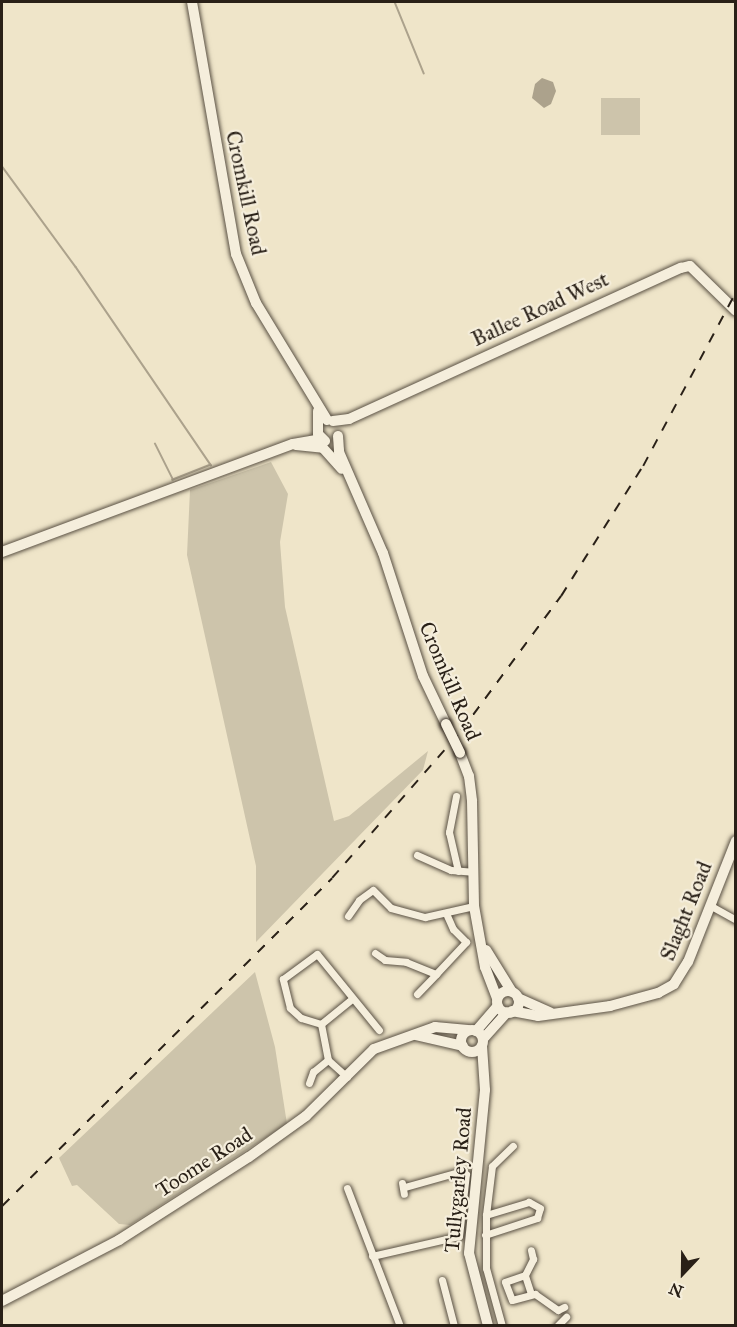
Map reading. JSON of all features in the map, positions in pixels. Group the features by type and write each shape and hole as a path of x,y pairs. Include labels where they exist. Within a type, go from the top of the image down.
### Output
{"street":[{"name":"Cromkill Road","path":"192,2 236,255 256,303 318,411 362,499 403,623 469,776 472,801 474,906 485,967 504,1007"},
{"name":"Ballee Road West","path":"328,430 681,268 690,266 735,311"},
{"path":"2,552 328,430"},
{"path":"293,444 328,451 362,499"},
{"path":"456,796 449,832 458,871"},
{"name":"Slaght Road","path":"504,1007 538,1016 559,1014 623,1003 658,993 674,984 688,962 735,841"},
{"path":"417,855 458,871 472,872"},
{"path":"348,916 359,900 373,890 394,909 431,918 474,906"},
{"path":"711,906 735,920"},
{"path":"417,994 466,942 453,929 446,913"},
{"name":"Cromkill Road","path":"479,936 493,965 515,995"},
{"path":"375,953 385,960 406,962 436,974"},
{"path":"321,1024 293,1012 282,985 283,979 310,955 316,954 322,958 352,999 379,1030"},
{"path":"504,1007 502,993 515,995"},
{"path":"466,1049 515,995"},
{"name":"Slaght Road","path":"515,995 540,1010 559,1014"},
{"path":"321,1024 352,999"},
{"path":"321,1024 328,1060 347,1077"},
{"name":"Toome Road","path":"2,1301 112,1244 202,1188 296,1124 374,1049 435,1027 477,1036"},
{"path":"412,1035 466,1049"},
{"path":"477,1036 462,1037 466,1049 484,1071"},
{"name":"Tullygarley Road","path":"477,1036 484,1071 470,1253 488,1326"},
{"path":"309,1083 314,1072 328,1060"},
{"path":"502,1326 486,1268 486,1215 492,1166 513,1146"},
{"path":"372,1256 459,1236 466,1174 462,1171 404,1188"},
{"path":"348,1188 400,1326"},
{"path":"485,1235 537,1218 540,1208 529,1202 486,1215"},
{"path":"531,1250 533,1259 525,1275 506,1282 512,1300 531,1294"},
{"path":"525,1275 531,1294 558,1310 564,1307"},
{"path":"442,1280 454,1326"},
{"path":"445,1289 454,1286"},
{"path":"493,1296 508,1290"},
{"path":"557,1326 566,1317"}],"shaded area":[{"path":"542,78 553,82 556,91 551,104 544,108 532,98 535,84"},
{"path":"601,98 640,98 640,135 601,135"},
{"path":"271,462 288,494 280,542 285,607 334,821 349,816 428,751 423,770 256,942 256,866 187,555 190,490"},
{"path":"255,972 275,1047 287,1124 130,1225 119,1224 77,1185 72,1186 59,1158"}],"waterway":[{"path":"395,2 424,73"},
{"path":"2,166 76,267 211,465 173,480 155,444"}],"railway":[{"path":"2,1206 332,878 461,731 561,596 643,466 736,292"}]}
